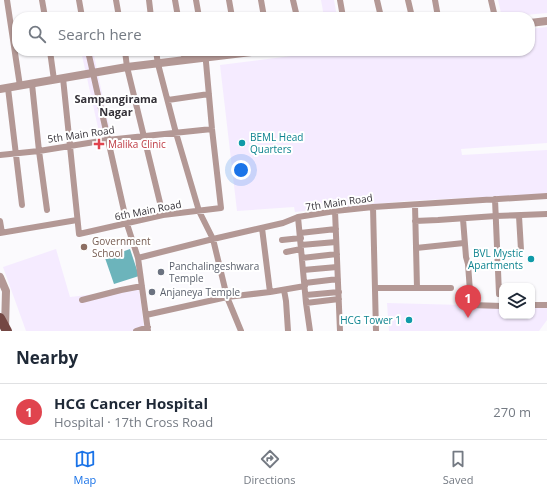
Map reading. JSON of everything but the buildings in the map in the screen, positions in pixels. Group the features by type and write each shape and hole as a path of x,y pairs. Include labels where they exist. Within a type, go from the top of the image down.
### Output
{"main road":[{"path":"0,318 6,329"}],"street":[{"path":"7,0 12,33"},
{"path":"42,0 44,12"},
{"path":"79,0 81,12"},
{"path":"116,0 118,12"},
{"path":"149,0 150,12"},
{"path":"175,0 177,12"},
{"path":"196,0 199,12"},
{"path":"229,0 231,12"},
{"path":"261,0 263,12"},
{"path":"293,0 295,12"},
{"path":"340,0 342,12"},
{"path":"377,0 380,12"},
{"path":"408,0 411,12"},
{"path":"435,0 437,12"},
{"path":"491,0 494,12"},
{"path":"535,22 547,21"},
{"path":"15,56 20,86"},
{"path":"0,221 1,233 77,220 69,146 58,79 51,56"},
{"path":"89,56 127,224 138,258 148,329 136,331"},
{"path":"126,56 163,215"},
{"path":"157,56 198,211 213,239 227,297 240,331"},
{"path":"184,56 185,60"},
{"path":"22,205 16,154 4,89 127,67 158,64 202,56"},
{"path":"206,56 212,129"},
{"path":"32,84 47,210"},
{"path":"168,100 209,94"},
{"name":"5th Main Road","path":"0,154 16,154 107,140 212,129"},
{"name":"6th Main Road","path":"77,220 79,234 163,215 221,208 212,129"},
{"name":"7th Main Road","path":"138,258 284,223 298,217 335,211 373,207 547,196"},
{"path":"495,199 499,294"},
{"path":"415,205 417,288"},
{"path":"373,207 376,331"},
{"path":"335,211 340,331"},
{"path":"415,220 547,214"},
{"path":"519,216 521,250"},
{"path":"298,217 310,331"},
{"path":"463,219 464,243 468,264 471,305 499,306"},
{"path":"262,228 270,292"},
{"path":"282,240 300,235 336,229"},
{"path":"286,252 301,247 336,242"},
{"path":"416,248 464,243"},
{"path":"302,258 337,254"},
{"path":"303,270 337,266"},
{"path":"0,276 6,291 6,329"},
{"path":"146,314 227,297 284,290 338,279"},
{"path":"82,300 142,286"},
{"path":"375,288 451,288"},
{"path":"284,290 288,331"},
{"path":"306,295 339,292"},
{"path":"306,303 339,299"},
{"path":"535,305 547,305"}],"shaded area":[{"path":"321,0 334,0 336,12 323,12"},
{"path":"498,0 547,0 547,13 535,14 535,12 501,12"},
{"path":"547,27 547,143 461,149 462,155 547,150 547,194 407,201 295,212 294,207 237,211 220,65 291,56 535,56 535,28"},
{"path":"82,56 94,56 110,130 99,132"},
{"path":"56,249 70,297 139,289 144,326 133,331 26,331 3,267"},
{"path":"387,303 463,305 463,308 499,306 499,319 535,319 535,306 547,306 547,320 539,331 389,331"}],"water":[{"path":"130,249 139,276 114,284 105,258"}],"place":[{"name":"BEML Head Quarters","path":"242,143"},
{"name":"Malika Clinic","path":"99,144"},
{"name":"Government School","path":"84,247"},
{"name":"BVL Mystic Apartments","path":"531,259"},
{"name":"Panchalingeshwara Temple","path":"161,272"},
{"name":"Anjaneya Temple","path":"152,292"},
{"name":"HCG Cancer Hospital","path":"468,318"},
{"name":"HCG Tower 1","path":"409,320"}],"district":[{"name":"Sampangirama Nagar","path":"116,105"}]}
